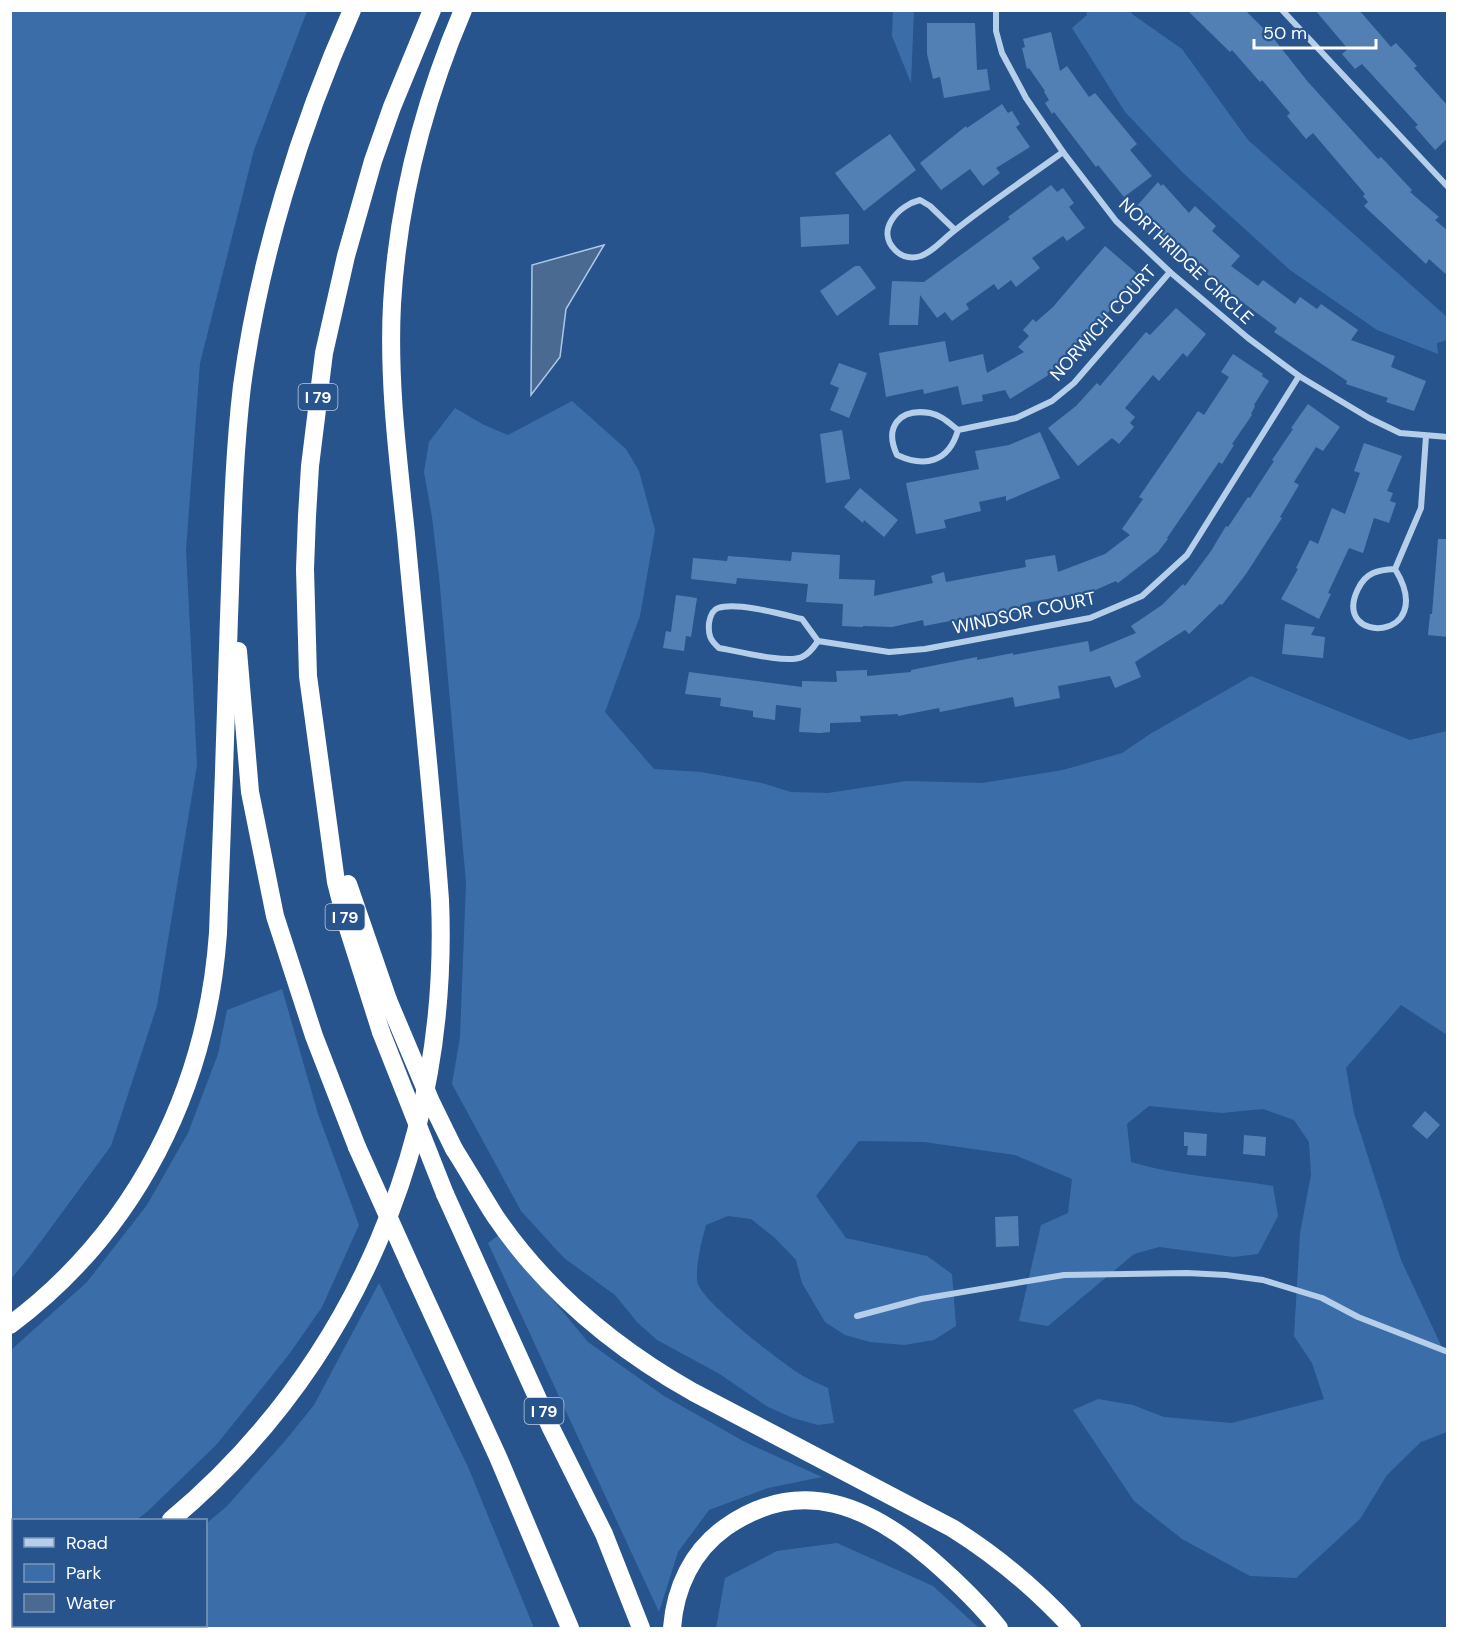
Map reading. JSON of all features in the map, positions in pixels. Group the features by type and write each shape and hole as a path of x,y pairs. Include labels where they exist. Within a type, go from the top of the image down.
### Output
{"highway":[{"path":"10,1325 27,1313 80,1262 125,1206 144,1178 188,1087 206,1024 216,965 218,933 233,511 243,385 265,260 294,164 333,52 352,10"},
{"name":"I 79","path":"432,10 392,107 358,208 330,325 316,410 307,516 308,676 336,882 346,925 381,1032 445,1194 551,1428 604,1534 640,1629"},
{"path":"173,1519 220,1476 275,1415 299,1383 341,1318 387,1222 411,1151 428,1079 438,1009 440,900 393,393 392,304 402,217 413,163 432,90 463,10"},
{"path":"233,511 238,650 250,792 275,916 314,1036 357,1147 498,1457 570,1629"},
{"path":"324,799 363,931 387,1000 422,1082 454,1149 496,1216 537,1270 584,1316 646,1364 693,1392 952,1528 976,1543 1020,1577 1072,1629"},
{"path":"672,1629 674,1610 682,1582 707,1543 726,1527 751,1512 767,1506 800,1500 834,1502 849,1506 889,1527 945,1571 969,1594 999,1629"}],"street":[{"name":"NORTHRIDGE CIRCLE","path":"996,10 996,31 1002,53 1026,98 1116,221 1170,272 1248,338 1299,376 1369,418 1400,433 1448,437"},
{"path":"1282,10 1448,187"},
{"path":"955,230 930,206 920,200 912,202 896,213 888,231 889,240 901,255 910,258 931,251 955,230 1064,152"},
{"name":"NORWICH COURT","path":"958,430 1016,418 1052,401 1074,383 1170,272"},
{"name":"WINDSOR COURT","path":"818,641 889,652 925,649 1090,618 1142,596 1187,555 1299,376"},
{"path":"914,413 930,413 941,417 958,430 955,441 933,461 921,463 907,459 897,454 892,443 894,423 903,416 914,413"},
{"path":"1395,569 1420,508 1426,436"},
{"path":"1395,569 1407,600 1403,615 1394,624 1380,630 1365,626 1356,617 1353,603 1357,590 1365,577 1377,570 1395,569"},
{"path":"717,608 770,611 802,619 818,641 812,650 801,658 783,659 719,648 709,635 710,619 712,612 717,608"},
{"path":"857,1316 921,1299 1064,1275 1187,1273 1226,1275 1263,1280 1322,1298 1358,1317 1448,1352"}],"green space":[{"path":"11,10 307,11 254,150 200,363 186,550 197,765 157,1006 111,1146 11,1279"},
{"path":"893,11 914,11 911,83 892,36"},
{"path":"1086,11 1131,11 1132,14 1182,49 1248,140 1447,317 1447,340 1437,343 1438,354 1377,330 1290,270 1182,172 1125,112 1072,28 1087,15"},
{"path":"572,401 626,449 639,471 655,530 640,616 605,712 654,769 701,772 762,783 791,792 828,793 907,781 982,783 1063,770 1122,753 1150,734 1251,676 1410,740 1447,731 1447,1035 1401,1005 1346,1068 1354,1113 1401,1260 1447,1358 1447,1432 1421,1442 1387,1475 1360,1519 1296,1578 1250,1576 1182,1539 1134,1501 1073,1410 1098,1399 1133,1405 1164,1417 1232,1423 1324,1399 1312,1363 1294,1336 1300,1233 1311,1175 1309,1142 1294,1120 1263,1109 1222,1113 1149,1106 1127,1124 1131,1162 1184,1174 1273,1186 1278,1216 1258,1254 1234,1257 1159,1247 1134,1254 1048,1326 1019,1321 1041,1225 1068,1213 1072,1179 1015,1155 924,1142 859,1141 816,1196 846,1238 927,1256 952,1274 956,1326 934,1340 904,1345 870,1342 845,1335 825,1322 802,1283 796,1260 775,1238 751,1219 728,1216 706,1225 697,1278 703,1293 758,1343 799,1374 828,1388 834,1423 818,1425 793,1418 768,1407 718,1373 657,1340 637,1322 615,1295 564,1258 521,1211 452,1084 460,1037 466,883 439,576 424,472 429,442 455,408 484,425 508,435"},
{"path":"282,989 318,1114 359,1225 322,1307 290,1353 217,1444 147,1512 137,1519 12,1519 11,1610 11,1350 87,1282 147,1205 188,1133 218,1054 227,1010"},
{"path":"499,1235 588,1342 664,1396 745,1442 822,1477 768,1488 709,1510 678,1552 659,1612 488,1243"},
{"path":"379,1283 468,1467 534,1628 60,1628 207,1627 207,1523 227,1506 314,1405"},
{"path":"837,1543 933,1586 979,1628 716,1628 725,1578 777,1551"}],"water":[{"path":"604,245 566,309 560,357 531,395 532,265"}],"building":[{"path":"1187,10 1245,10 1274,39 1308,82 1378,159 1381,157 1412,190 1410,192 1439,217 1435,220 1448,231 1448,276 1429,259 1426,264 1364,206 1368,202 1363,196 1365,194 1313,133 1306,139 1287,116 1290,113 1262,80 1260,82 1232,50 1230,52"},
{"path":"1315,10 1359,10 1391,47 1396,43 1417,66 1414,68 1448,106 1448,138 1435,150 1415,127 1418,125 1362,64 1355,69 1342,54 1348,49"},
{"path":"927,23 975,23 977,70 987,69 990,90 944,98 940,77 933,79 927,54"},
{"path":"1051,32 1060,71 1067,66 1089,97 1095,93 1137,144 1130,150 1152,176 1124,197 1098,165 1096,167 1054,112 1052,114 1045,103 1049,100 1045,91 1029,68 1027,69 1022,48 1025,47 1023,39"},
{"path":"1002,104 1008,113 1012,111 1020,124 1016,127 1030,147 996,168 1000,173 983,186 970,169 941,190 920,163 966,126 967,128"},
{"path":"890,134 916,170 864,211 835,173"},
{"path":"1158,182 1161,186 1163,184 1189,213 1195,206 1216,226 1212,231 1240,256 1231,266 1258,286 1263,280 1295,304 1300,297 1317,309 1321,304 1358,330 1351,340 1395,356 1391,367 1426,381 1414,411 1386,402 1388,398 1346,384 1347,381 1274,332 1277,328 1221,286 1181,251 1179,254 1136,207"},
{"path":"1051,185 1057,192 1063,188 1074,203 1069,207 1085,228 1067,241 1063,236 1032,258 1040,268 1016,287 1011,280 998,290 994,284 966,304 969,309 952,321 945,312 937,318 920,295 918,325 889,325 892,281 924,282 1010,219 1008,217"},
{"path":"849,214 849,244 801,247 800,217"},
{"path":"1105,246 1140,276 1101,321 1099,319 1047,376 1010,399 1005,390 982,395 983,401 962,405 958,386 924,394 923,389 886,397 879,353 945,341 949,362 983,354 987,373 1024,352 1018,347 1029,336 1023,330 1033,319 1036,322 1053,307"},
{"path":"855,266 860,266 876,288 837,316 820,291"},
{"path":"1176,308 1206,334 1187,357 1183,353 1159,381 1153,375 1125,408 1135,417 1130,423 1134,427 1119,444 1112,438 1078,466 1048,428 1076,406 1097,383 1100,386 1146,332 1150,335"},
{"path":"1233,354 1263,374 1262,376 1269,381 1254,405 1252,415 1232,444 1234,445 1222,464 1219,462 1158,552 1118,583 1116,581 1075,599 1074,594 1026,603 1027,608 1018,610 1018,612 998,615 997,612 924,626 923,620 892,627 863,627 842,626 843,604 806,602 808,584 737,578 736,584 691,579 693,558 727,561 728,556 791,561 792,552 840,555 839,579 875,580 874,596 933,583 931,576 944,572 946,582 1026,567 1025,560 1055,555 1058,572 1105,554 1130,535 1122,529 1143,499 1139,497 1198,411 1204,415 1229,377 1221,372"},
{"path":"839,363 867,373 849,418 830,410 839,388 830,384"},
{"path":"1308,404 1340,427 1323,451 1316,447 1294,482 1299,485 1280,517 1282,518 1246,574 1222,605 1220,604 1189,634 1185,630 1135,662 1141,677 1115,688 1110,676 1058,686 1060,698 1015,707 1013,697 940,712 939,708 898,716 898,714 860,716 861,722 830,723 830,732 820,733 799,732 801,708 776,705 775,720 753,717 753,711 720,706 721,698 685,694 689,672 802,687 802,681 837,682 836,671 867,670 867,676 911,672 911,670 977,657 977,660 1013,653 1013,655 1088,641 1090,652 1136,633 1131,626 1162,605 1183,584 1185,586 1226,526 1228,527 1248,497 1250,498 1293,429 1291,428"},
{"path":"842,430 850,479 826,483 820,434"},
{"path":"1040,432 1060,478 1006,501 1006,496 979,502 981,511 944,520 946,528 916,534 906,483 979,469 975,451 1009,445"},
{"path":"1364,443 1402,456 1387,491 1393,493 1390,501 1396,503 1389,523 1374,518 1363,553 1349,548 1328,593 1331,594 1319,619 1281,599 1298,569 1296,568 1310,540 1318,544 1332,508 1345,514 1360,473 1354,471"},
{"path":"860,488 898,520 884,537 844,507"},
{"path":"1438,539 1448,539 1448,637 1428,635 1430,614 1432,614"},
{"path":"676,595 697,598 691,637 686,636 684,651 663,648 666,631 671,632"},
{"path":"1285,624 1315,627 1311,635 1325,637 1323,658 1282,654"},
{"path":"1425,1111 1440,1125 1427,1139 1412,1126"},
{"path":"1184,1132 1207,1134 1206,1156 1187,1155 1188,1146 1184,1146"},
{"path":"1244,1135 1266,1137 1265,1156 1243,1154"},
{"path":"1018,1216 1019,1246 996,1247 995,1217"}]}
